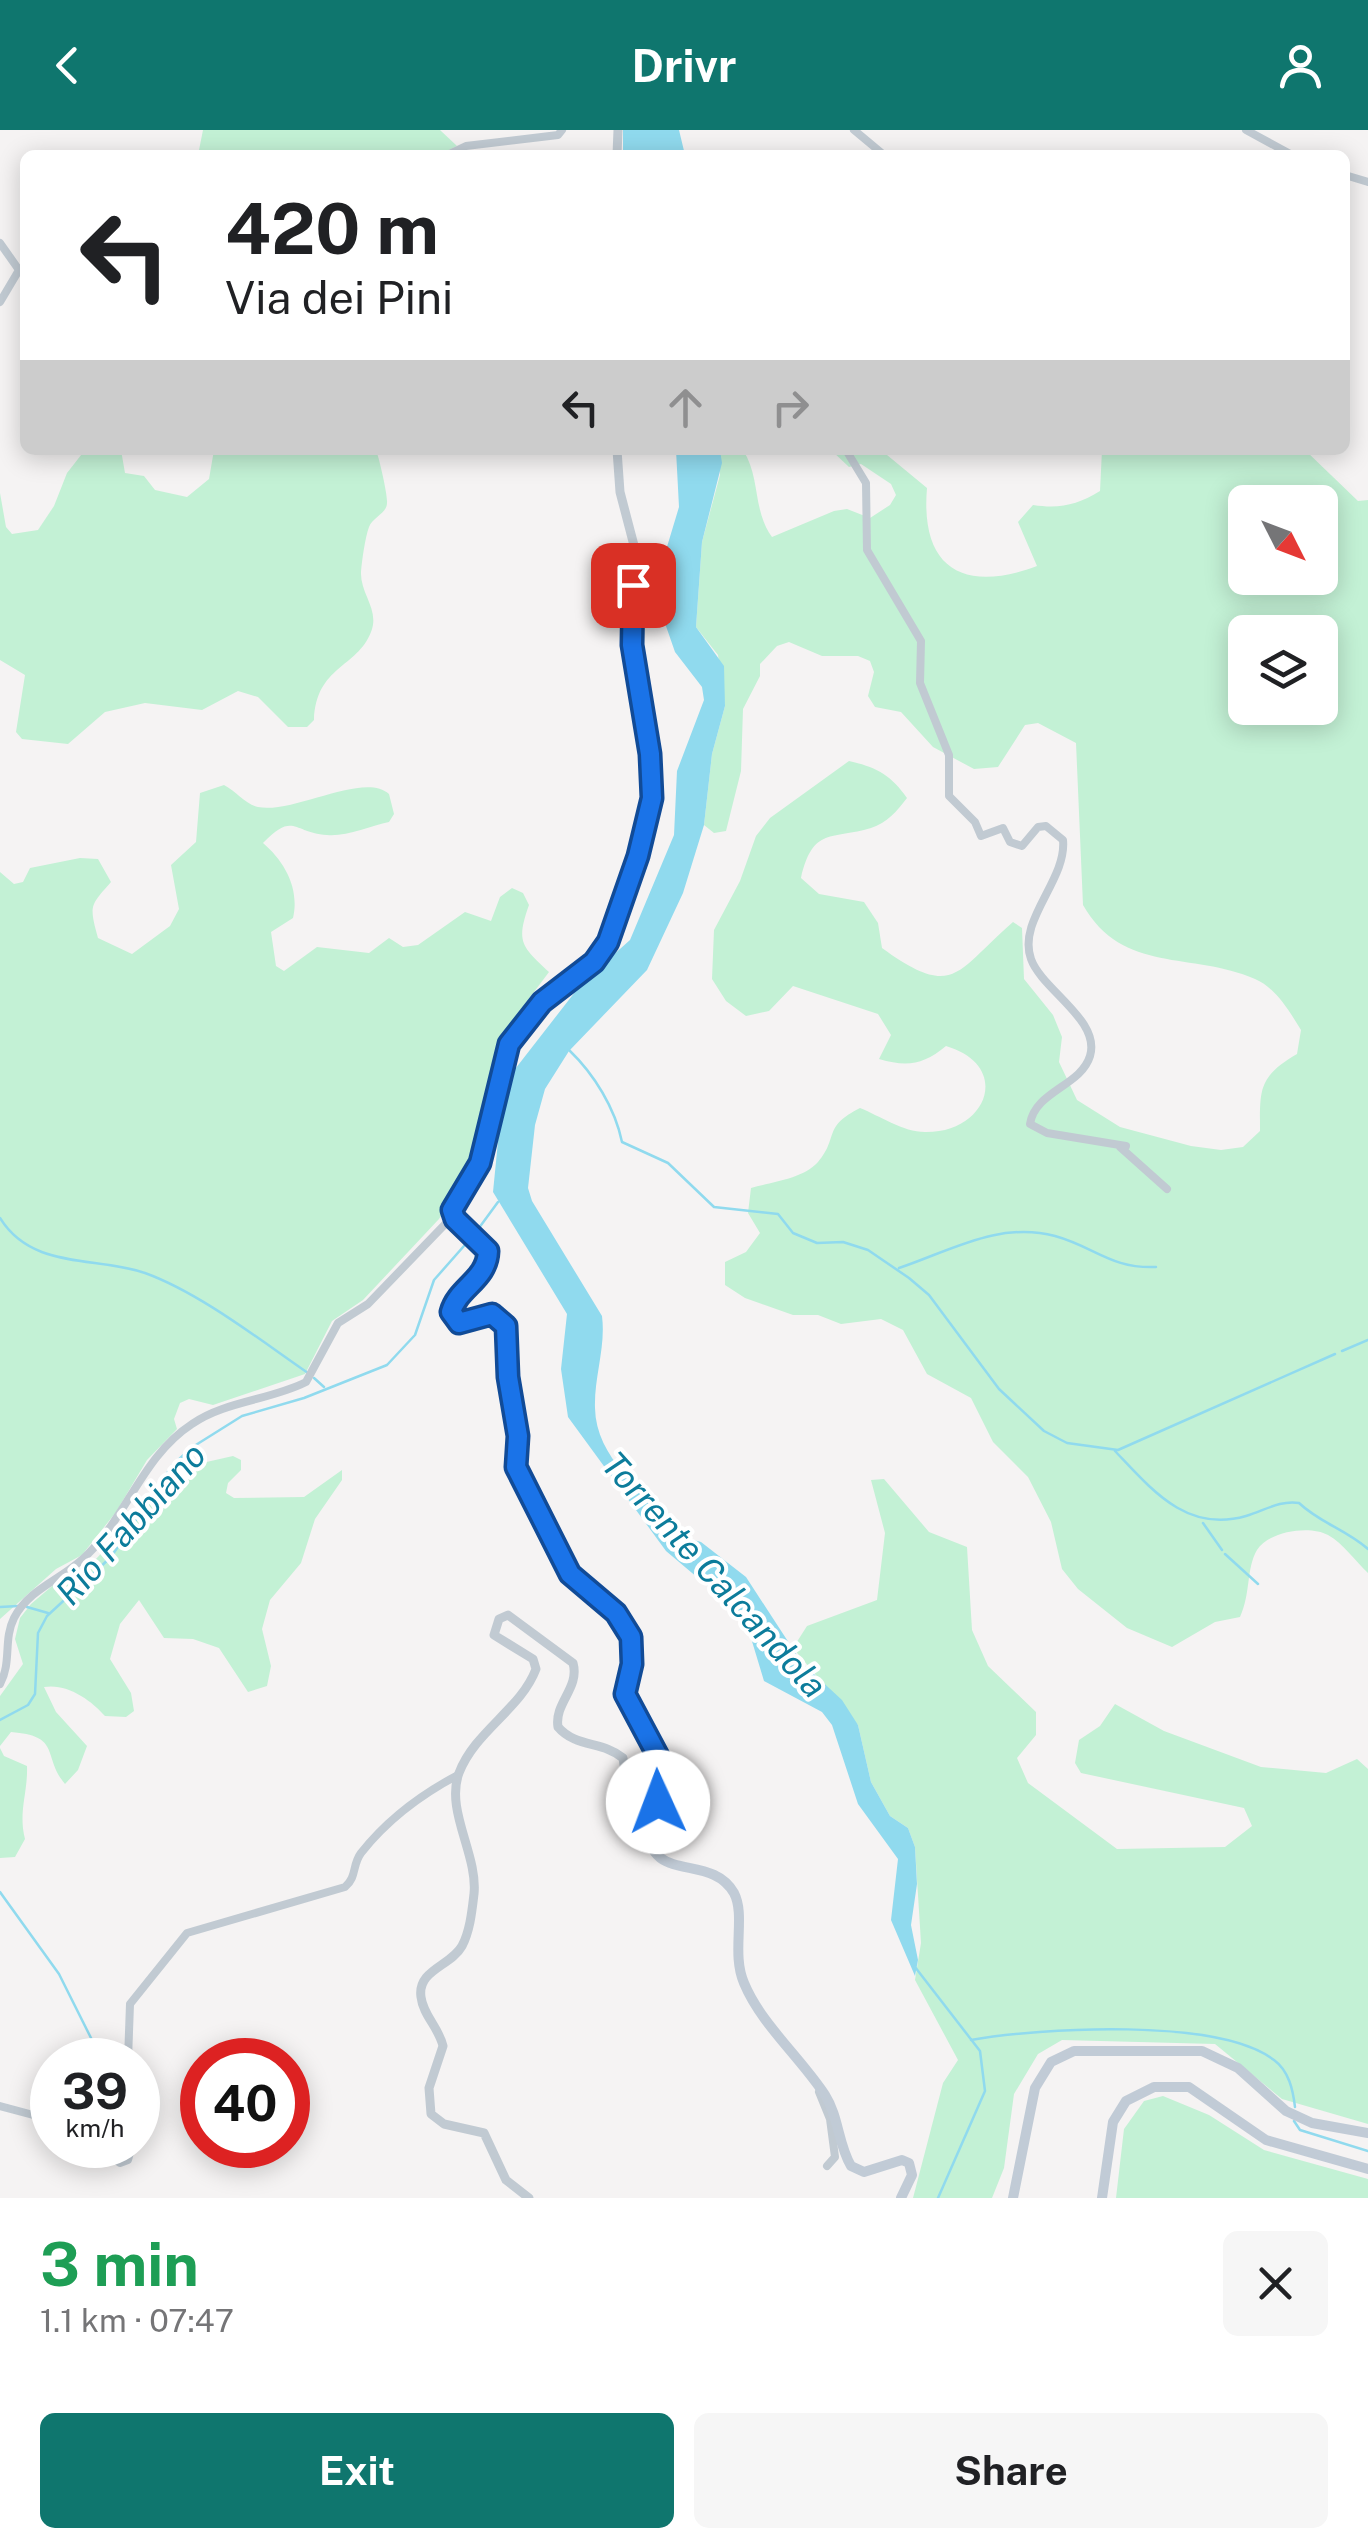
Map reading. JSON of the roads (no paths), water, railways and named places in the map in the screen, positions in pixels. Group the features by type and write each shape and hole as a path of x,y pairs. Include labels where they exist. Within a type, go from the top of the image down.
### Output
{"main road":[{"path":"647,1824 648,1845 656,1856 709,1874 730,1887 738,1906 735,1953 745,1987 835,2113 847,2160 854,2170 874,2171 902,2160 909,2163 912,2175 901,2198"},
{"path":"1012,2198 1035,2088 1051,2062 1074,2051 1202,2051 1238,2068 1286,2111 1312,2123 1368,2133"},
{"path":"1102,2198 1113,2122 1126,2101 1154,2087 1189,2088 1266,2140 1368,2169"}],"street":[{"path":"458,150 558,134 562,130"},
{"path":"854,130 878,150"},
{"path":"1246,130 1283,150"},
{"path":"0,244 19,270 0,302"},
{"path":"0,1684 10,1666 8,1643 15,1615 58,1573 86,1558 114,1525 143,1474 170,1440 196,1421 306,1382 338,1323 368,1304 454,1218 456,1202 480,1163 509,1044 534,1010 594,962 608,942 646,830 652,798 650,754 630,617 636,554 620,492 617,455"},
{"path":"849,455 866,483 867,550 921,641 920,683 949,755 949,796 976,822 981,836 1003,828 1010,842 1022,846 1038,827 1046,826 1063,840 1028,948 1034,966 1086,1028 1091,1050 1085,1066 1035,1109 1030,1124 1047,1133 1121,1145 1167,1189"},
{"path":"454,1218 488,1251 488,1261 482,1274 454,1301 452,1316 459,1323 492,1314 506,1326 519,1476 570,1574 616,1613 631,1637 627,1701 648,1730 659,1765 657,1808 647,1824 638,1824 631,1816 623,1758 577,1742 558,1727 557,1714 575,1680 573,1663 513,1616 499,1619 494,1635 534,1659 535,1673 475,1745 458,1775 458,1810 472,1853 475,1889 464,1943 456,1955 425,1977 422,1986 424,2009 443,2046 430,2088 429,2108 444,2124 484,2133 506,2180 529,2198"},
{"path":"129,2038 130,2004 187,1932 345,1888 354,1877 362,1851 412,1802 458,1775"},
{"path":"813,2078 830,2119 835,2158 827,2166"},
{"path":"0,2106 30,2114"}],"water":[{"path":"623,130 679,130 684,150 623,150"},
{"path":"676,455 721,455 702,542 696,627 724,666 725,706 712,754 704,825 683,893 647,970 569,1051 545,1089 535,1125 528,1188 532,1201 602,1316 595,1408 605,1446 629,1479 686,1538 701,1542 746,1577 802,1663 842,1700 858,1725 871,1782 890,1816 908,1828 915,1847 917,1884 911,1925 918,1960 915,1976 891,1920 898,1859 858,1804 832,1725 822,1712 764,1681 751,1638 730,1605 666,1551 568,1417 561,1369 567,1314 493,1192 502,1101 512,1073 582,983 630,940 674,835 677,771 704,700 702,687 675,652 659,606 657,580 679,507"}],"waterway":[{"path":"569,1050 602,1092 622,1142 668,1163 714,1207 778,1214 793,1233 817,1243 843,1242 868,1250 929,1295 999,1389 1044,1431 1067,1443 1118,1450 1335,1354"},
{"name":"Rio Fabbiano","path":"476,1232 498,1202"},
{"path":"0,1218 13,1235 47,1254 145,1273 187,1292 308,1373"},
{"path":"899,1268 975,1240 1014,1232 1055,1236 1127,1265 1156,1267"},
{"name":"Rio Fabbiano","path":"0,1720 28,1705 35,1694 38,1633 47,1616 111,1557 172,1466 191,1448 242,1416 304,1398 387,1365 415,1335 434,1280 471,1238"},
{"path":"1342,1351 1368,1340"},
{"path":"314,1378 324,1387"},
{"path":"1115,1451 1158,1494 1189,1513 1225,1520 1278,1504 1299,1503 1368,1549"},
{"path":"1203,1523 1222,1550"},
{"path":"1225,1554 1258,1584"},
{"path":"0,1607 18,1606"},
{"path":"27,1607 48,1613"},
{"path":"0,1892 59,1974 91,2038"},
{"name":"Torrente Calcandola","path":"915,1967 980,2051 985,2091 938,2198"},
{"path":"971,2040 1040,2032 1127,2029 1213,2037 1248,2046 1279,2064 1287,2075 1295,2107"},
{"path":"1294,2121 1300,2130 1368,2151"}]}
